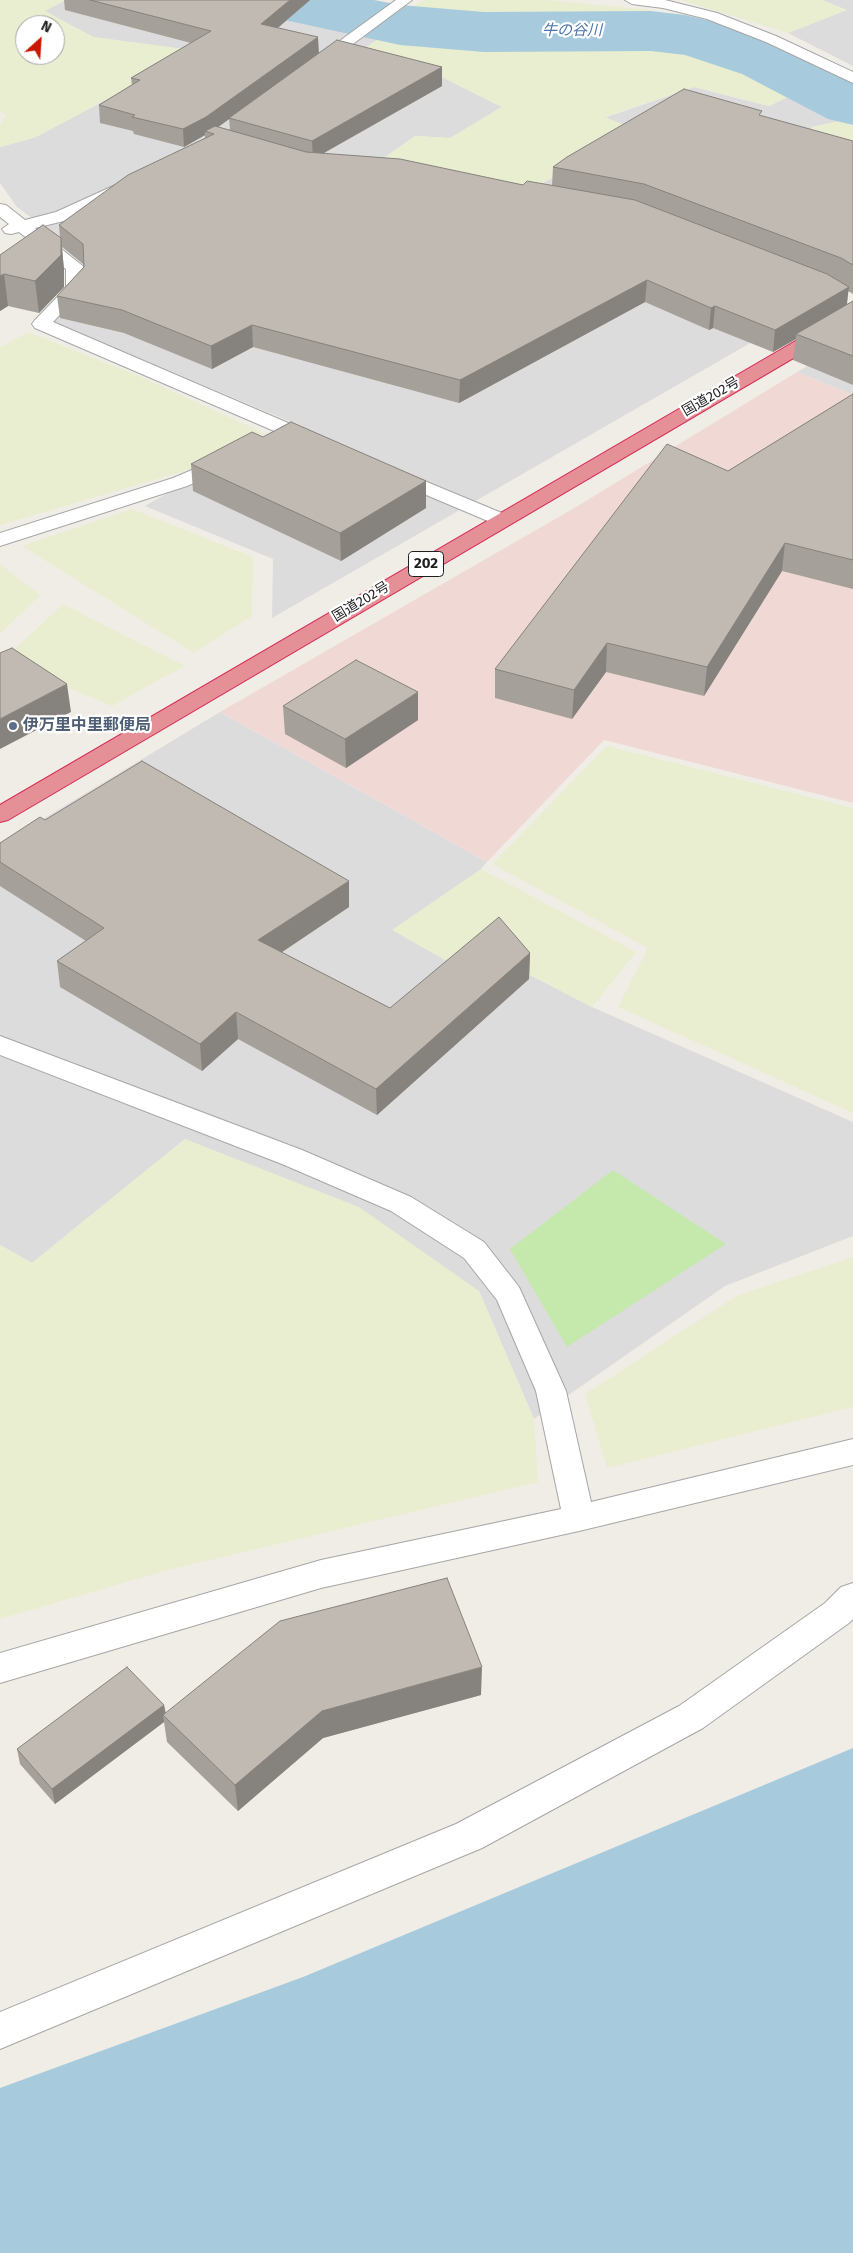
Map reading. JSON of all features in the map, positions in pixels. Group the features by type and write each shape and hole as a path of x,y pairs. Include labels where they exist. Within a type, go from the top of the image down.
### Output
{"highway":[{"name":"国道202号","path":"0,815 502,520 851,306"}],"street":[{"path":"300,76 405,0"},
{"path":"632,0 663,4 712,16 771,39 853,78"},
{"path":"0,231 24,227 62,216 133,182"},
{"path":"0,209 75,267 75,289 40,324 328,447"},
{"path":"266,444 292,432"},
{"path":"0,540 180,482 240,455"},
{"path":"374,466 502,520"},
{"path":"0,1044 329,1173 401,1204 474,1250 509,1295 551,1391 579,1518"},
{"path":"0,1668 321,1574 579,1518 853,1452"},
{"path":"0,2031 469,1836 690,1717 837,1612 853,1597"}],"shaded area":[{"path":"66,0 242,1 387,33 358,53 428,70 502,107 450,138 415,136 377,163 636,130 604,118 694,87 769,106 798,92 840,121 812,127 853,284 272,618 273,559 145,506 291,422 51,321 97,266 17,207 0,183 0,147 36,137 197,51 93,37 65,22 65,15 52,15 44,11"},
{"path":"822,0 853,0 853,66 788,33 846,10"},
{"path":"853,340 853,395 797,372"},
{"path":"797,372 853,395 853,803 604,740 487,862 220,712 576,507"},
{"path":"220,712 487,862 481,869 495,957 592,1007 853,1122 853,1236 725,1286 534,1419 479,1291 185,1139 32,1263 0,1245 0,845"}],"green space":[{"path":"0,0 65,0 45,11 52,15 15,15 15,65 65,65 65,22 93,37 198,51 36,137 0,147 0,124 6,115 0,112"},
{"path":"424,0 550,0 649,10 665,19 479,19 413,7"},
{"path":"681,0 822,0 847,10 788,33"},
{"path":"387,33 470,41 654,42 709,54 798,92 769,106 694,87 605,117 637,130 531,190 376,164 415,136 450,138 502,107 428,70 357,54"},
{"path":"840,121 853,126 853,203 800,141 812,127"},
{"path":"28,332 139,376 266,434 188,470 0,525 0,347"},
{"path":"132,509 253,557 252,616 194,653 22,546"},
{"path":"0,564 40,595 0,634"},
{"path":"63,604 184,666 112,706 2,661"},
{"path":"607,746 853,808 853,1113 618,1007 648,948 492,864"},
{"path":"481,869 636,952 592,1007 495,957 468,973 392,930"},
{"path":"185,1139 359,1207 479,1291 534,1419 538,1482 164,1571 0,1619 0,1245 32,1263"},
{"path":"613,1170 726,1244 567,1347 510,1249"},
{"path":"853,1257 853,1407 607,1468 585,1394 738,1295"}],"water":[{"path":"853,1748 853,2253 0,2253 0,2088 303,1977"}],"building":[{"path":"90,0 290,0 261,24 318,37 206,117 183,129 132,117 135,115 99,105 140,80 131,78 211,31"},
{"path":"337,40 442,67 312,141 229,118"},
{"path":"684,89 762,111 759,115 853,141 853,265 841,258 644,184 553,167"},
{"path":"215,126 306,152 400,159 523,185 527,181 635,200 827,274 849,287 775,330 715,306 711,308 647,280 460,380 252,325 211,346 122,310 57,296 84,267 83,244 59,225 128,175 214,134 205,131"},
{"path":"43,225 61,238 61,255 35,281 4,274 0,276 0,255"},
{"path":"853,301 853,356 796,334"},
{"path":"853,394 853,560 785,543 707,667 607,643 574,690 495,669 667,444 728,471"},
{"path":"291,422 426,481 340,533 191,464 252,432 263,437"},
{"path":"12,648 67,684 0,719 0,653"},
{"path":"356,660 418,692 345,739 283,706"},
{"path":"142,761 349,881 258,940 390,1008 499,917 530,953 376,1089 236,1012 200,1044 57,961 104,928 0,862 0,843 40,817 45,820"},
{"path":"447,1578 482,1667 322,1711 235,1785 163,1715 280,1621"},
{"path":"127,1667 164,1705 52,1789 17,1749"}],"waterway":[{"name":"牛の谷川","path":"280,0 400,25 484,32 651,31 685,35 720,43 766,60 853,104"}],"place":[{"name":"伊万里中里郵便局","path":"13,726"}]}
